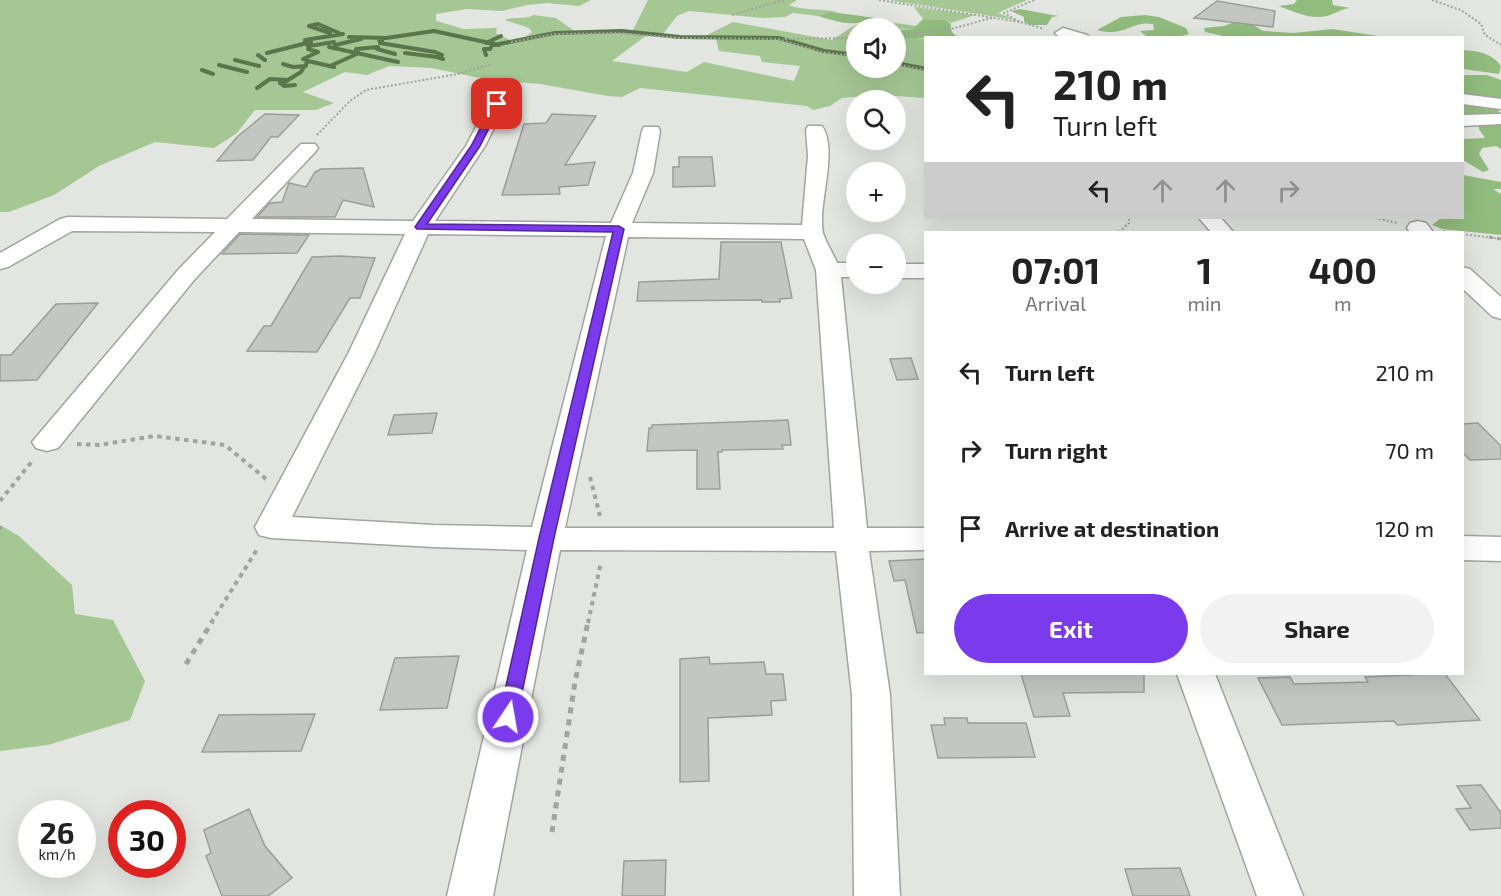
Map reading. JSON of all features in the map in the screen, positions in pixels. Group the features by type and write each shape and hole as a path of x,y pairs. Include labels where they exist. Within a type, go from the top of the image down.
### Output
{"street":[{"path":"1063,33 1074,36"},
{"path":"1464,99 1501,104"},
{"path":"497,104 476,146 420,227 361,354 271,526 433,536 924,539"},
{"path":"1464,112 1501,117"},
{"path":"1464,121 1501,117"},
{"path":"815,130 818,156 812,232 842,270 851,538 872,695 877,896"},
{"path":"470,896 546,538 619,229 643,172 651,131"},
{"path":"47,442 186,275 308,148"},
{"path":"1211,219 1220,231"},
{"path":"0,262 68,224 812,232"},
{"path":"906,271 924,271"},
{"path":"1464,276 1501,311"},
{"path":"1464,548 1501,549"},
{"path":"1196,675 1280,896"}],"path":[{"path":"732,15 784,0"},
{"path":"879,0 996,17 1063,33"},
{"path":"1020,22 1004,13 1034,0"},
{"path":"1432,0 1461,10 1481,24 1485,35 1501,45"},
{"path":"906,35 951,29 996,17"},
{"path":"511,42 554,34 617,33 681,38 846,39"},
{"path":"778,39 822,52 846,55"},
{"path":"308,148 323,128 339,115 350,101 366,90 458,74 492,64"},
{"path":"906,66 924,70"},
{"path":"1120,231 1129,223 1129,219"},
{"path":"1464,234 1501,239"},
{"path":"0,501 47,442 99,445 155,435 225,445 269,483"},
{"path":"186,664 271,526"}],"green space":[{"path":"0,0 591,0 579,6 547,3 502,11 467,9 436,14 436,21 464,29 497,28 496,33 514,42 562,33 597,32 647,35 612,61 687,72 704,62 794,81 800,66 762,62 760,56 719,51 716,39 701,38 733,22 832,40 846,31 846,78 906,78 906,66 924,71 924,98 906,97 906,90 846,90 846,98 830,106 813,110 807,106 640,88 622,97 608,96 540,84 489,80 432,68 389,66 367,75 345,72 303,92 334,103 316,110 255,110 237,133 214,148 155,142 99,166 54,195 9,212 0,212"},
{"path":"648,0 797,0 789,5 838,12 818,16 793,13 785,17 763,18 689,11 677,16 663,34 632,32"},
{"path":"889,0 1027,0 998,13 1016,20"},
{"path":"1297,0 1332,0 1333,5 1350,8 1327,16 1315,17 1279,6 1294,4"},
{"path":"914,7 975,15 951,23 945,20 923,19"},
{"path":"1020,9 1058,16 1052,17 1047,25 1031,25 1024,22 1024,17 1011,11"},
{"path":"831,12 876,18 846,18 846,23 818,16"},
{"path":"534,15 556,18 576,32 525,37 532,32 529,28 505,20"},
{"path":"1145,15 1159,17 1186,28 1189,34 1146,36 1140,31 1154,30 1153,24 1146,23 1114,32 1097,30 1121,17"},
{"path":"923,19 945,20 951,24 952,32 958,36 906,39 906,29 913,29"},
{"path":"1243,19 1263,31 1294,33 1332,29 1378,36 1223,36 1205,32 1204,28 1224,26"},
{"path":"906,24 918,26 906,29"},
{"path":"906,38 924,39 924,69 906,65"},
{"path":"1464,50 1489,55 1501,66 1499,74 1464,69"},
{"path":"1487,75 1501,80 1501,106 1497,107 1500,115 1464,115 1464,76"},
{"path":"1477,118 1501,121 1501,149 1496,146 1482,148 1479,154 1489,170 1483,172 1464,161 1464,139 1485,138 1479,129"},
{"path":"1464,175 1501,182 1501,189 1493,189 1501,194 1501,235 1442,229 1432,225 1440,219 1464,219"},
{"path":"0,525 19,536 72,585 75,614 113,620 145,681 130,720 48,745 0,751"}],"building":[{"path":"1217,1 1275,11 1273,27 1194,18"},
{"path":"265,114 299,115 278,137 271,137 253,160 217,161 237,137"},
{"path":"552,114 596,116 565,165 595,162 588,185 559,187 560,194 502,195 524,124 546,123"},
{"path":"679,157 712,157 715,186 673,187 673,167 679,167"},
{"path":"363,168 374,207 343,200 335,217 257,217 270,203 282,202 289,183 306,187 315,172 321,169"},
{"path":"240,234 309,235 297,253 222,254"},
{"path":"721,242 781,242 792,298 780,299 780,302 762,302 762,300 637,301 639,282 719,279"},
{"path":"312,257 375,258 360,298 350,298 317,352 247,351 264,326 271,326"},
{"path":"98,303 37,380 0,381 0,355 11,355 56,304"},
{"path":"911,358 918,379 897,380 890,359"},
{"path":"437,413 432,433 388,435 394,415"},
{"path":"788,420 791,445 782,445 783,449 722,450 718,452 720,489 697,489 697,450 647,451 649,428 652,428 652,425"},
{"path":"1478,423 1501,446 1501,459 1470,460 1464,454 1464,424"},
{"path":"924,559 924,632 917,633 905,580 894,581 889,561"},
{"path":"459,656 447,708 380,710 395,658"},
{"path":"709,657 710,664 764,662 766,674 783,674 786,700 771,701 772,715 708,718 709,781 680,782 680,659"},
{"path":"1021,675 1144,675 1144,692 1063,693 1070,716 1034,717"},
{"path":"1446,675 1480,720 1397,725 1394,721 1282,725 1258,678 1290,677 1294,684 1368,682 1365,677"},
{"path":"315,714 301,751 202,752 219,715"},
{"path":"944,718 967,718 968,723 1026,723 1035,757 938,758 931,725 945,725"},
{"path":"1481,785 1501,813 1501,828 1470,830 1456,809 1471,808 1457,786"},
{"path":"249,809 265,846 292,878 268,896 222,896 206,856 211,853 204,830"},
{"path":"666,860 665,896 622,896 624,861"},
{"path":"1180,868 1190,896 1133,896 1125,869"}],"waterway":[{"path":"330,33 309,26 318,24 339,33"},
{"path":"349,37 386,38 434,31 487,42"},
{"path":"497,44 555,33 622,31 680,37 779,38 824,51 846,54"},
{"path":"305,44 311,42 305,40 343,34"},
{"path":"487,42 501,36"},
{"path":"335,45 361,39"},
{"path":"379,40 382,41 380,43 442,55 437,57"},
{"path":"309,46 334,42"},
{"path":"487,42 497,44"},
{"path":"267,53 305,44"},
{"path":"305,44 309,46"},
{"path":"486,55 484,49 490,49 492,45"},
{"path":"308,61 303,59 318,52 308,49 309,46"},
{"path":"329,47 358,53"},
{"path":"356,49 378,47 377,49 395,54"},
{"path":"330,66 358,53"},
{"path":"358,53 398,62"},
{"path":"405,53 437,57"},
{"path":"258,55 265,60"},
{"path":"437,57 443,59"},
{"path":"235,60 259,66"},
{"path":"305,66 308,61"},
{"path":"308,61 334,67"},
{"path":"283,64 293,67 305,66"},
{"path":"219,65 247,72"},
{"path":"906,65 924,69"},
{"path":"257,88 270,79 288,80 301,72 305,66"},
{"path":"202,70 213,74"},
{"path":"287,81 280,83 284,86 295,85"}],"route":[{"path":"497,104 476,146 420,227 619,229 546,538 508,717"}]}
